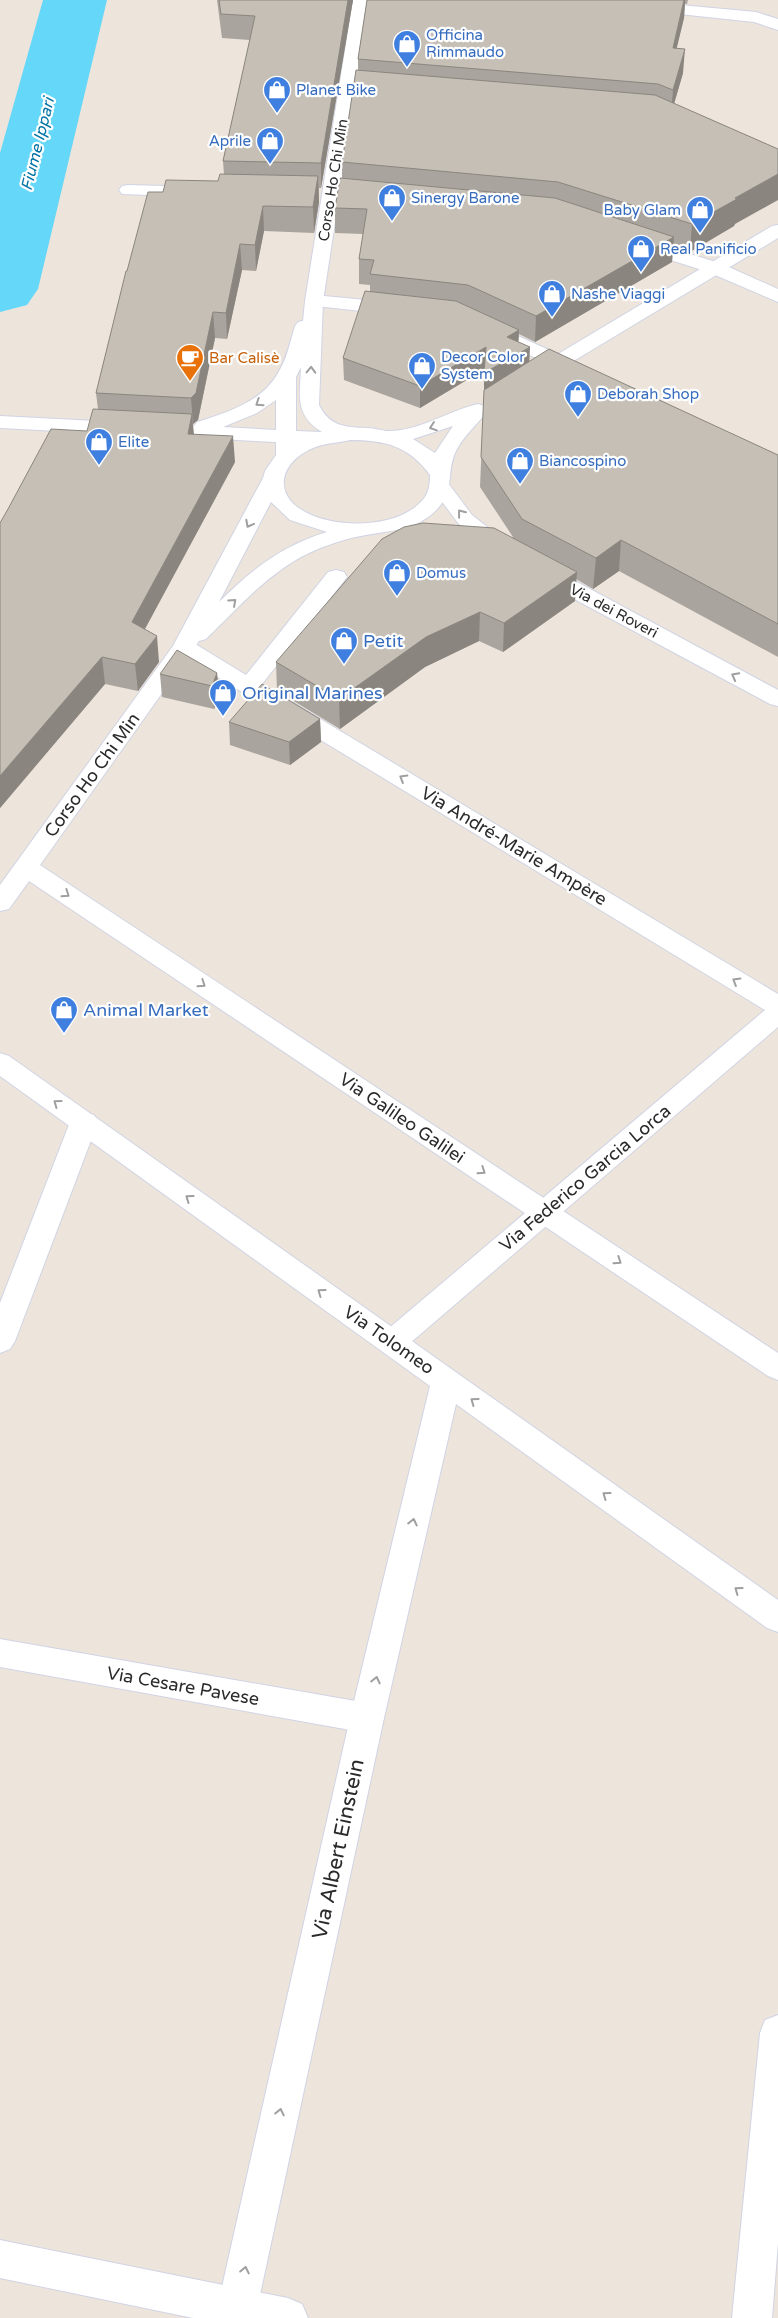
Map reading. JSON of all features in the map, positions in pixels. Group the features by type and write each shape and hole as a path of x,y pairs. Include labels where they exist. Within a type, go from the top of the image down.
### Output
{"main road":[{"name":"Corso Ho Chi Min","path":"314,301 361,0"},
{"path":"632,6 708,6 756,17 778,25"},
{"path":"347,89 366,90"},
{"path":"128,190 215,192"},
{"path":"312,194 350,196"},
{"path":"519,386 778,230"},
{"path":"621,238 715,268 778,296"},
{"path":"314,301 411,311"},
{"path":"314,301 286,377 280,460 274,494 283,505 297,516 316,524 338,528 362,529"},
{"path":"314,301 309,405 313,415 323,425 345,435"},
{"path":"477,323 595,378"},
{"path":"182,431 228,419 250,409 266,399 286,377"},
{"path":"487,405 453,440 444,455 441,480 435,499 423,510 406,520 322,540 290,554 268,568 184,647 280,460 302,446 322,438 345,435 386,437 415,434 487,405"},
{"path":"8,422 239,433 280,460"},
{"path":"239,433 280,460"},
{"path":"386,437 406,443 422,451 434,462 441,480"},
{"name":"Via dei Roveri","path":"441,480 465,519 506,553 778,699"},
{"path":"250,686 336,577"},
{"name":"Corso Ho Chi Min","path":"0,903 184,647"},
{"name":"Via André-Marie Ampère","path":"184,647 778,1006"},
{"name":"Via Galileo Galilei","path":"26,867 778,1368"},
{"name":"Via Federico Garcia Lorca","path":"392,1342 778,1013"},
{"name":"Via Tolomeo","path":"0,1063 778,1618"},
{"path":"0,1341 84,1122"},
{"name":"Via Albert Einstein","path":"236,2313 367,1718 446,1381"},
{"name":"Via Cesare Pavese","path":"0,1653 367,1718"},
{"path":"752,2318 778,2033"},
{"path":"0,2259 236,2313 288,2318"}],"building":[{"path":"219,0 348,0 321,163 223,161 255,16 221,14"},
{"path":"367,0 684,0 673,48 685,49 673,90 658,84 358,59"},
{"path":"356,70 655,95 778,149 778,174 692,224 558,182 342,162"},
{"path":"220,174 318,176 313,207 263,206 255,245 240,244 226,313 213,312 196,393 191,398 96,393 126,271 148,192 163,192 166,180 218,181"},
{"path":"340,178 555,198 674,237 536,316 468,285 370,274 374,260 359,259 367,209 335,208"},
{"path":"365,291 456,301 519,330 507,337 530,347 484,373 486,347 420,386 343,358"},
{"path":"549,349 778,455 778,624 621,540 596,558 522,519 481,457 484,390"},
{"path":"93,409 192,414 188,434 233,436 132,622 157,636 135,664 102,657 0,776 0,523 51,429 87,431"},
{"path":"423,523 494,528 577,572 504,623 480,612 426,637 339,699 276,662 382,539 404,527"},
{"path":"177,650 217,673 212,686 160,674"},
{"path":"262,684 320,719 289,742 229,722"}],"waterway":[{"name":"Fiume Ippari","path":"0,289 75,0"}],"place":[{"name":"Officina Rimmaudo","path":"407,68"},
{"name":"Planet Bike","path":"277,114"},
{"name":"Aprile","path":"270,165"},
{"name":"Sinergy Barone","path":"392,222"},
{"name":"Baby Glam","path":"700,234"},
{"name":"Real Panificio","path":"641,273"},
{"name":"Nashe Viaggi","path":"552,318"},
{"name":"Bar Calisè","path":"190,382"},
{"name":"Decor Color System","path":"422,390"},
{"name":"Deborah Shop","path":"578,418"},
{"name":"Elite","path":"99,466"},
{"name":"Biancospino","path":"520,485"},
{"name":"Domus","path":"397,597"},
{"name":"Petit","path":"344,665"},
{"name":"Original Marines","path":"223,717"},
{"name":"Animal Market","path":"64,1034"}]}
